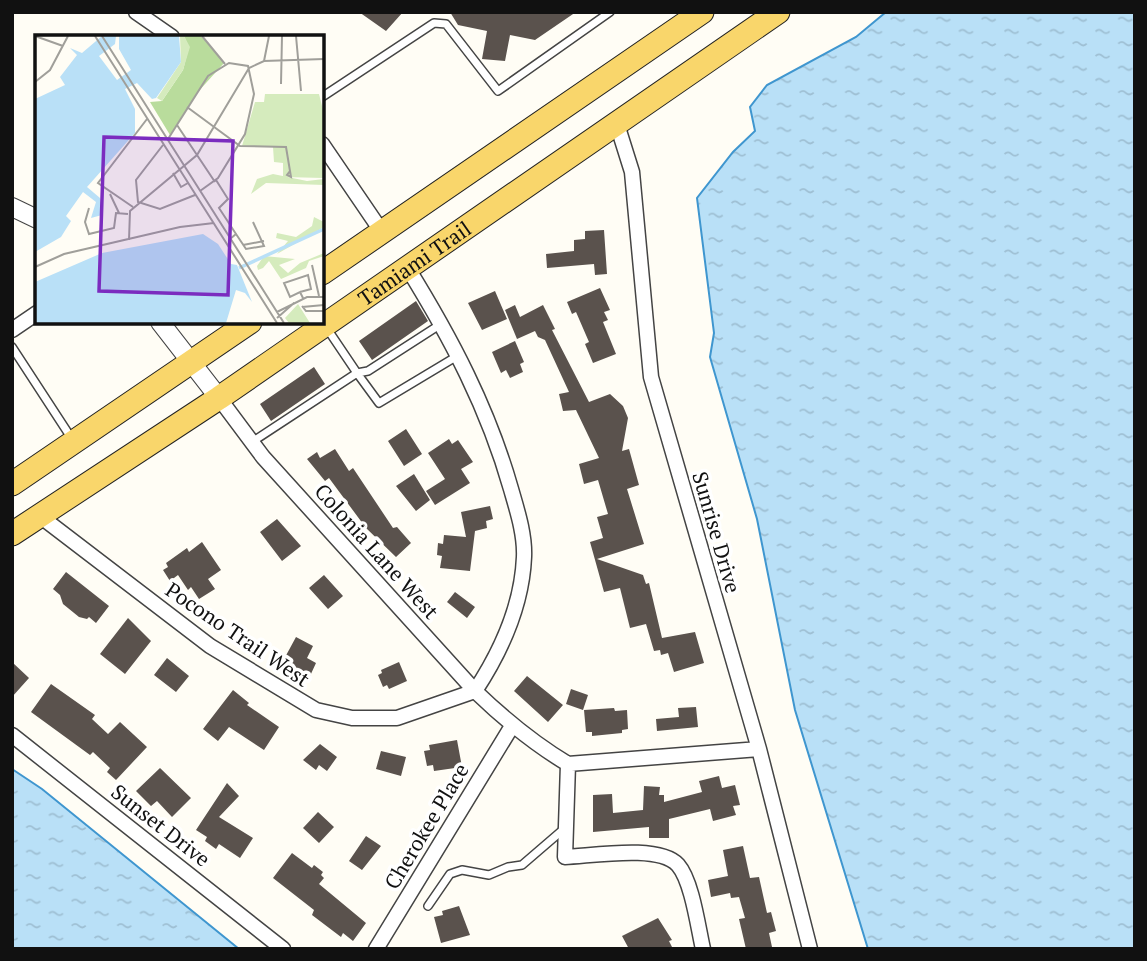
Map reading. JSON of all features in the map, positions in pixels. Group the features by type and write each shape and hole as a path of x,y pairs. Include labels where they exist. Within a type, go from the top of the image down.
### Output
{"main road":[{"name":"Tamiami Trail","path":"324,272 702,12"},
{"name":"Tamiami Trail","path":"12,534 219,398 616,121 778,12"},
{"path":"12,484 247,324"}],"street":[{"path":"136,12 169,35"},
{"name":"Sunrise Drive","path":"616,121 628,153 634,181 651,377 759,749 810,949"},
{"path":"324,147 382,232"},
{"path":"12,207 35,218"},
{"path":"407,267 459,355 493,432 516,507 524,553 520,588 511,623 475,691"},
{"path":"12,330 35,314"},
{"path":"162,324 219,398"},
{"name":"Colonia Lane West","path":"219,398 251,442 475,691 512,726 568,764"},
{"name":"Pocono Trail West","path":"40,516 210,646 316,710 352,718 397,718 475,691"},
{"name":"Cherokee Place","path":"376,949 512,726"},
{"name":"Sunset Drive","path":"12,735 283,949"},
{"path":"703,949 679,866 670,858 643,853 565,857 568,764 759,749"}],"lane":[{"path":"324,96 434,23 446,24 498,91 610,12"},
{"path":"251,442 356,373 368,371 442,323"},
{"path":"325,324 379,403 459,355"},
{"path":"12,347 74,443"},
{"path":"428,906 450,874 462,870 489,875 508,867 522,865 566,828"}],"water":[{"path":"886,12 1135,12 1135,949 868,949 795,710 757,519 710,357 714,333 697,198 733,152 755,131 750,107 767,85 856,37"},
{"path":"12,769 42,789 239,949 12,949"}],"building":[{"path":"359,12 403,12 386,31"},
{"path":"450,12 576,12 535,40 510,35 505,61 482,59 487,31 458,25"},
{"path":"604,230 607,274 595,275 594,264 547,268 546,254 574,251 574,240 585,239 585,231"},
{"path":"600,288 610,310 604,312 608,320 603,322 616,354 593,363 585,344 589,342 576,312 572,314 567,302"},
{"path":"495,291 507,319 482,330 468,303"},
{"path":"416,301 428,321 372,360 359,341"},
{"path":"515,305 520,317 543,305 555,329 552,330 589,402 610,394 623,406 628,418 622,451 629,449 639,485 627,489 644,544 597,559 643,575 646,584 649,583 662,638 695,632 704,663 674,672 668,653 661,655 660,650 654,651 646,624 630,628 620,588 604,592 590,542 603,538 597,517 608,514 598,480 584,484 579,464 599,458 576,410 563,411 559,394 569,392 545,340 538,337 535,331 517,339 505,310"},
{"path":"515,341 524,362 520,364 523,372 510,378 506,370 501,373 492,352"},
{"path":"314,367 325,384 271,421 260,404"},
{"path":"406,429 422,454 404,466 388,441"},
{"path":"449,439 452,444 458,440 473,462 461,469 470,483 435,505 426,491 445,479 428,453"},
{"path":"335,449 349,471 353,468 393,528 397,527 411,543 396,557 366,528 329,478 325,481 307,459 317,452 320,458"},
{"path":"414,474 430,500 416,511 396,486"},
{"path":"490,506 493,519 486,521 487,528 475,531 470,571 440,568 442,556 437,555 438,543 443,544 444,535 466,537 461,512"},
{"path":"277,519 301,546 282,561 260,532"},
{"path":"202,542 221,570 208,579 215,589 199,599 191,587 188,590 178,575 170,581 163,570 168,567 166,563 187,548 189,552"},
{"path":"66,572 109,606 96,623 89,617 79,617 63,604 60,595 53,589"},
{"path":"324,575 343,596 328,609 309,588"},
{"path":"455,592 475,607 467,618 447,602"},
{"path":"128,618 151,641 125,674 100,654"},
{"path":"296,637 313,646 307,658 316,663 310,676 283,661"},
{"path":"167,658 189,676 176,692 154,675"},
{"path":"12,662 29,678 12,697"},
{"path":"399,662 407,681 389,689 387,685 383,687 378,675 382,673 381,670"},
{"path":"527,676 563,705 548,722 514,691"},
{"path":"51,684 95,715 92,719 108,734 120,722 147,747 116,780 107,772 110,768 93,752 90,755 31,712"},
{"path":"571,689 588,695 583,710 566,704"},
{"path":"233,690 249,703 247,705 279,727 264,750 229,727 218,741 203,729"},
{"path":"696,707 698,727 657,731 656,719 679,717 678,708"},
{"path":"614,708 615,711 627,710 628,729 622,730 622,733 592,736 592,732 586,732 584,710"},
{"path":"457,740 462,767 434,771 433,765 427,766 424,751 430,750 429,745"},
{"path":"320,744 337,757 327,771 319,765 316,770 303,760"},
{"path":"381,751 406,757 401,776 376,769"},
{"path":"160,768 191,798 172,817 157,801 151,806 136,791"},
{"path":"719,776 722,788 735,785 740,805 733,806 736,815 713,821 710,809 669,819 669,838 649,838 649,827 593,832 593,795 612,794 613,813 643,810 644,786 660,787 659,795 664,795 664,802 702,792 699,781"},
{"path":"227,783 239,796 219,817 253,838 240,858 219,844 216,849 205,841 207,837 196,830"},
{"path":"318,812 334,827 319,843 303,828"},
{"path":"366,836 381,846 362,870 349,861"},
{"path":"743,846 750,878 759,877 767,913 771,912 776,931 769,933 772,947 765,949 746,949 739,919 745,918 739,897 731,898 730,893 711,897 708,880 728,876 723,850"},
{"path":"292,853 312,868 314,865 323,872 321,875 324,878 319,884 366,923 353,941 343,933 341,937 312,915 314,910 273,878"},
{"path":"459,906 470,935 441,943 434,917 443,915 442,911"},
{"path":"658,918 672,940 669,941 673,949 629,949 622,936"}]}
